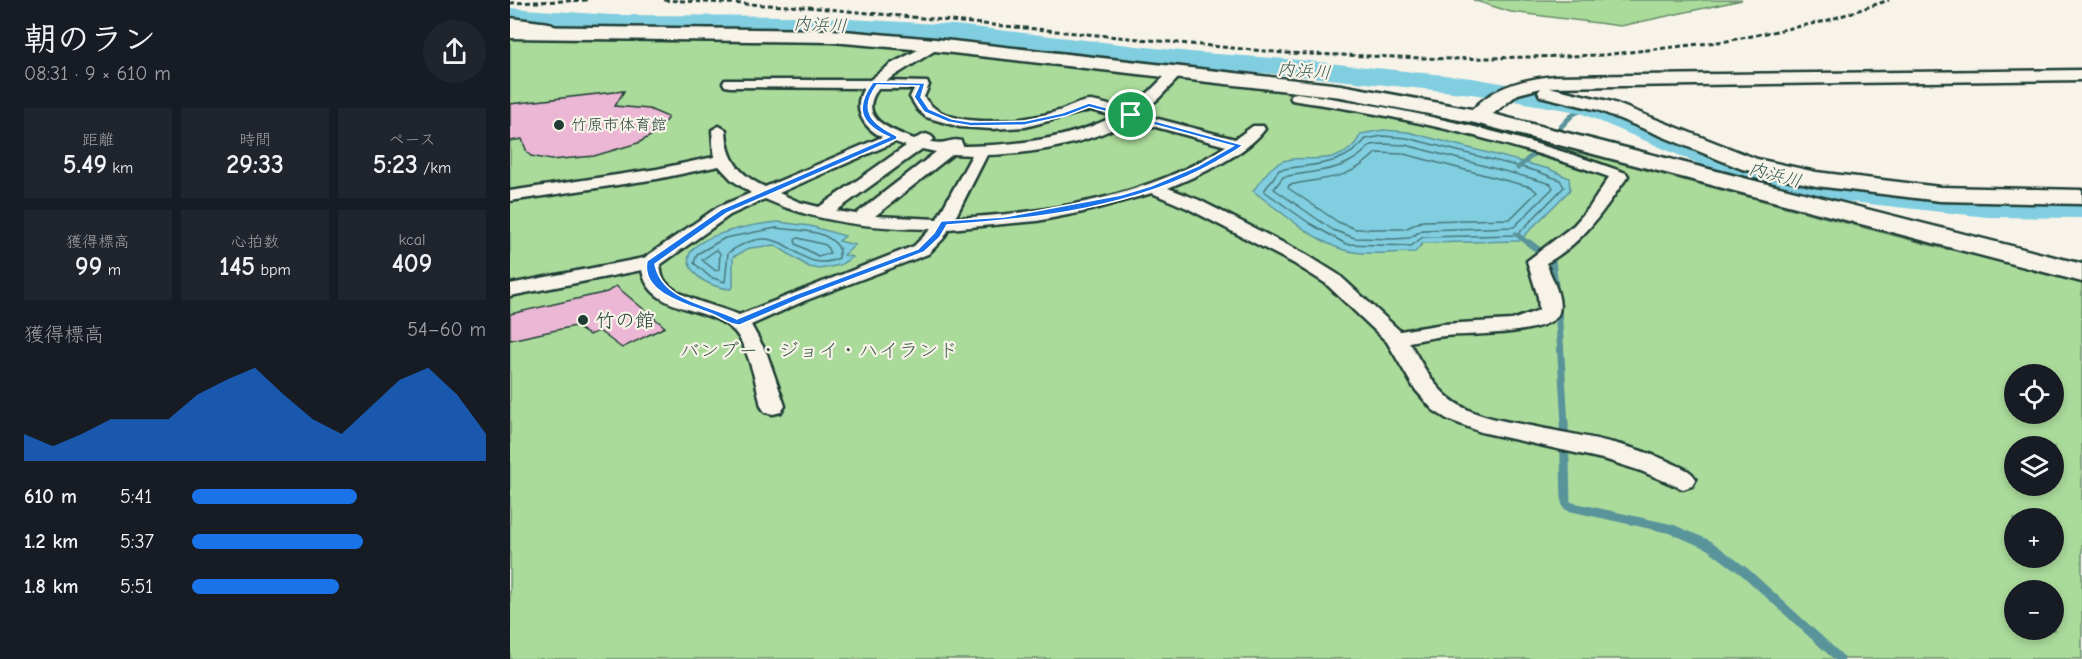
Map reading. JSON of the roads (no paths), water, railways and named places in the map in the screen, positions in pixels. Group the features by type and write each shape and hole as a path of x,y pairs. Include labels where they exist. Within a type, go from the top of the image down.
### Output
{"street":[{"path":"510,23 549,28 541,33"},
{"path":"510,32 832,36 935,45 1341,91 1477,117 2082,273"},
{"path":"935,45 891,71 875,83 866,96 865,111 870,122 879,130 918,144 950,149 982,150 1025,146 1108,126 1131,115 1150,100 1177,72"},
{"path":"1477,117 1510,90 1555,81 2082,75"},
{"path":"730,83 922,84 917,93 923,107 931,114 951,121 980,125 1025,123 1064,114 1089,105 1239,145"},
{"path":"1510,90 1547,92 1605,106 1739,160 1816,179 1940,194 2082,197"},
{"path":"1297,98 1338,103 1458,127 1562,155 1620,176 1613,181 1601,203 1574,236 1556,251 1536,261 1548,297 1548,312 1540,318 1500,327 1442,330 1396,338"},
{"path":"822,213 951,121"},
{"path":"861,219 980,125"},
{"path":"719,130 718,141 723,160 735,176 765,194 799,208 822,213 861,219 944,223 1004,219 1067,209 1154,188 1200,167 1239,145 1258,129"},
{"path":"510,290 630,269 650,263 724,211 894,137"},
{"path":"737,323 789,300 921,250 937,235 982,150"},
{"path":"510,196 657,174 723,160"},
{"path":"1154,188 1193,204 1312,266 1347,292 1396,338 1422,383 1441,404 1455,413 1481,424 1608,451 1650,464 1683,479"},
{"path":"650,263 653,276 669,295 720,314 737,323 747,336 773,406"}],"water":[{"path":"1383,130 1408,132 1549,169 1569,178 1570,190 1519,241 1423,243 1415,252 1379,253 1352,252 1333,246 1297,224 1253,191 1268,171 1283,161 1330,158 1352,147 1361,134"},
{"path":"778,222 810,226 845,236 839,241 855,245 844,255 853,257 840,265 820,269 809,267 775,245 750,248 733,257 733,287 731,289 711,284 694,272 688,260 692,250 703,241 735,229"}],"waterway":[{"name":"内浜川","path":"510,15 612,22 798,23 955,32 1190,60 1299,68 1472,86 1584,105 1715,159 1824,189 1987,207 2082,208"},
{"path":"1557,131 1573,114 1589,107"},
{"path":"1518,168 1537,151"},
{"path":"1516,234 1531,245"},
{"path":"1529,243 1552,260 1556,294"},
{"path":"1558,305 1565,425"},
{"path":"1564,423 1566,502 1568,506 1672,529 1709,545 1745,572 1840,659"}],"railway":[{"path":"510,3 590,0"},
{"path":"664,0 807,7 1284,53 1452,59 1603,55 1727,41 1826,21 1889,0"}],"place":[{"name":"竹原市体育館","path":"559,125"},
{"name":"竹の館","path":"583,320"}],"park label":[{"name":"バンブー・ジョイ・ハイランド","path":"819,350"}]}
